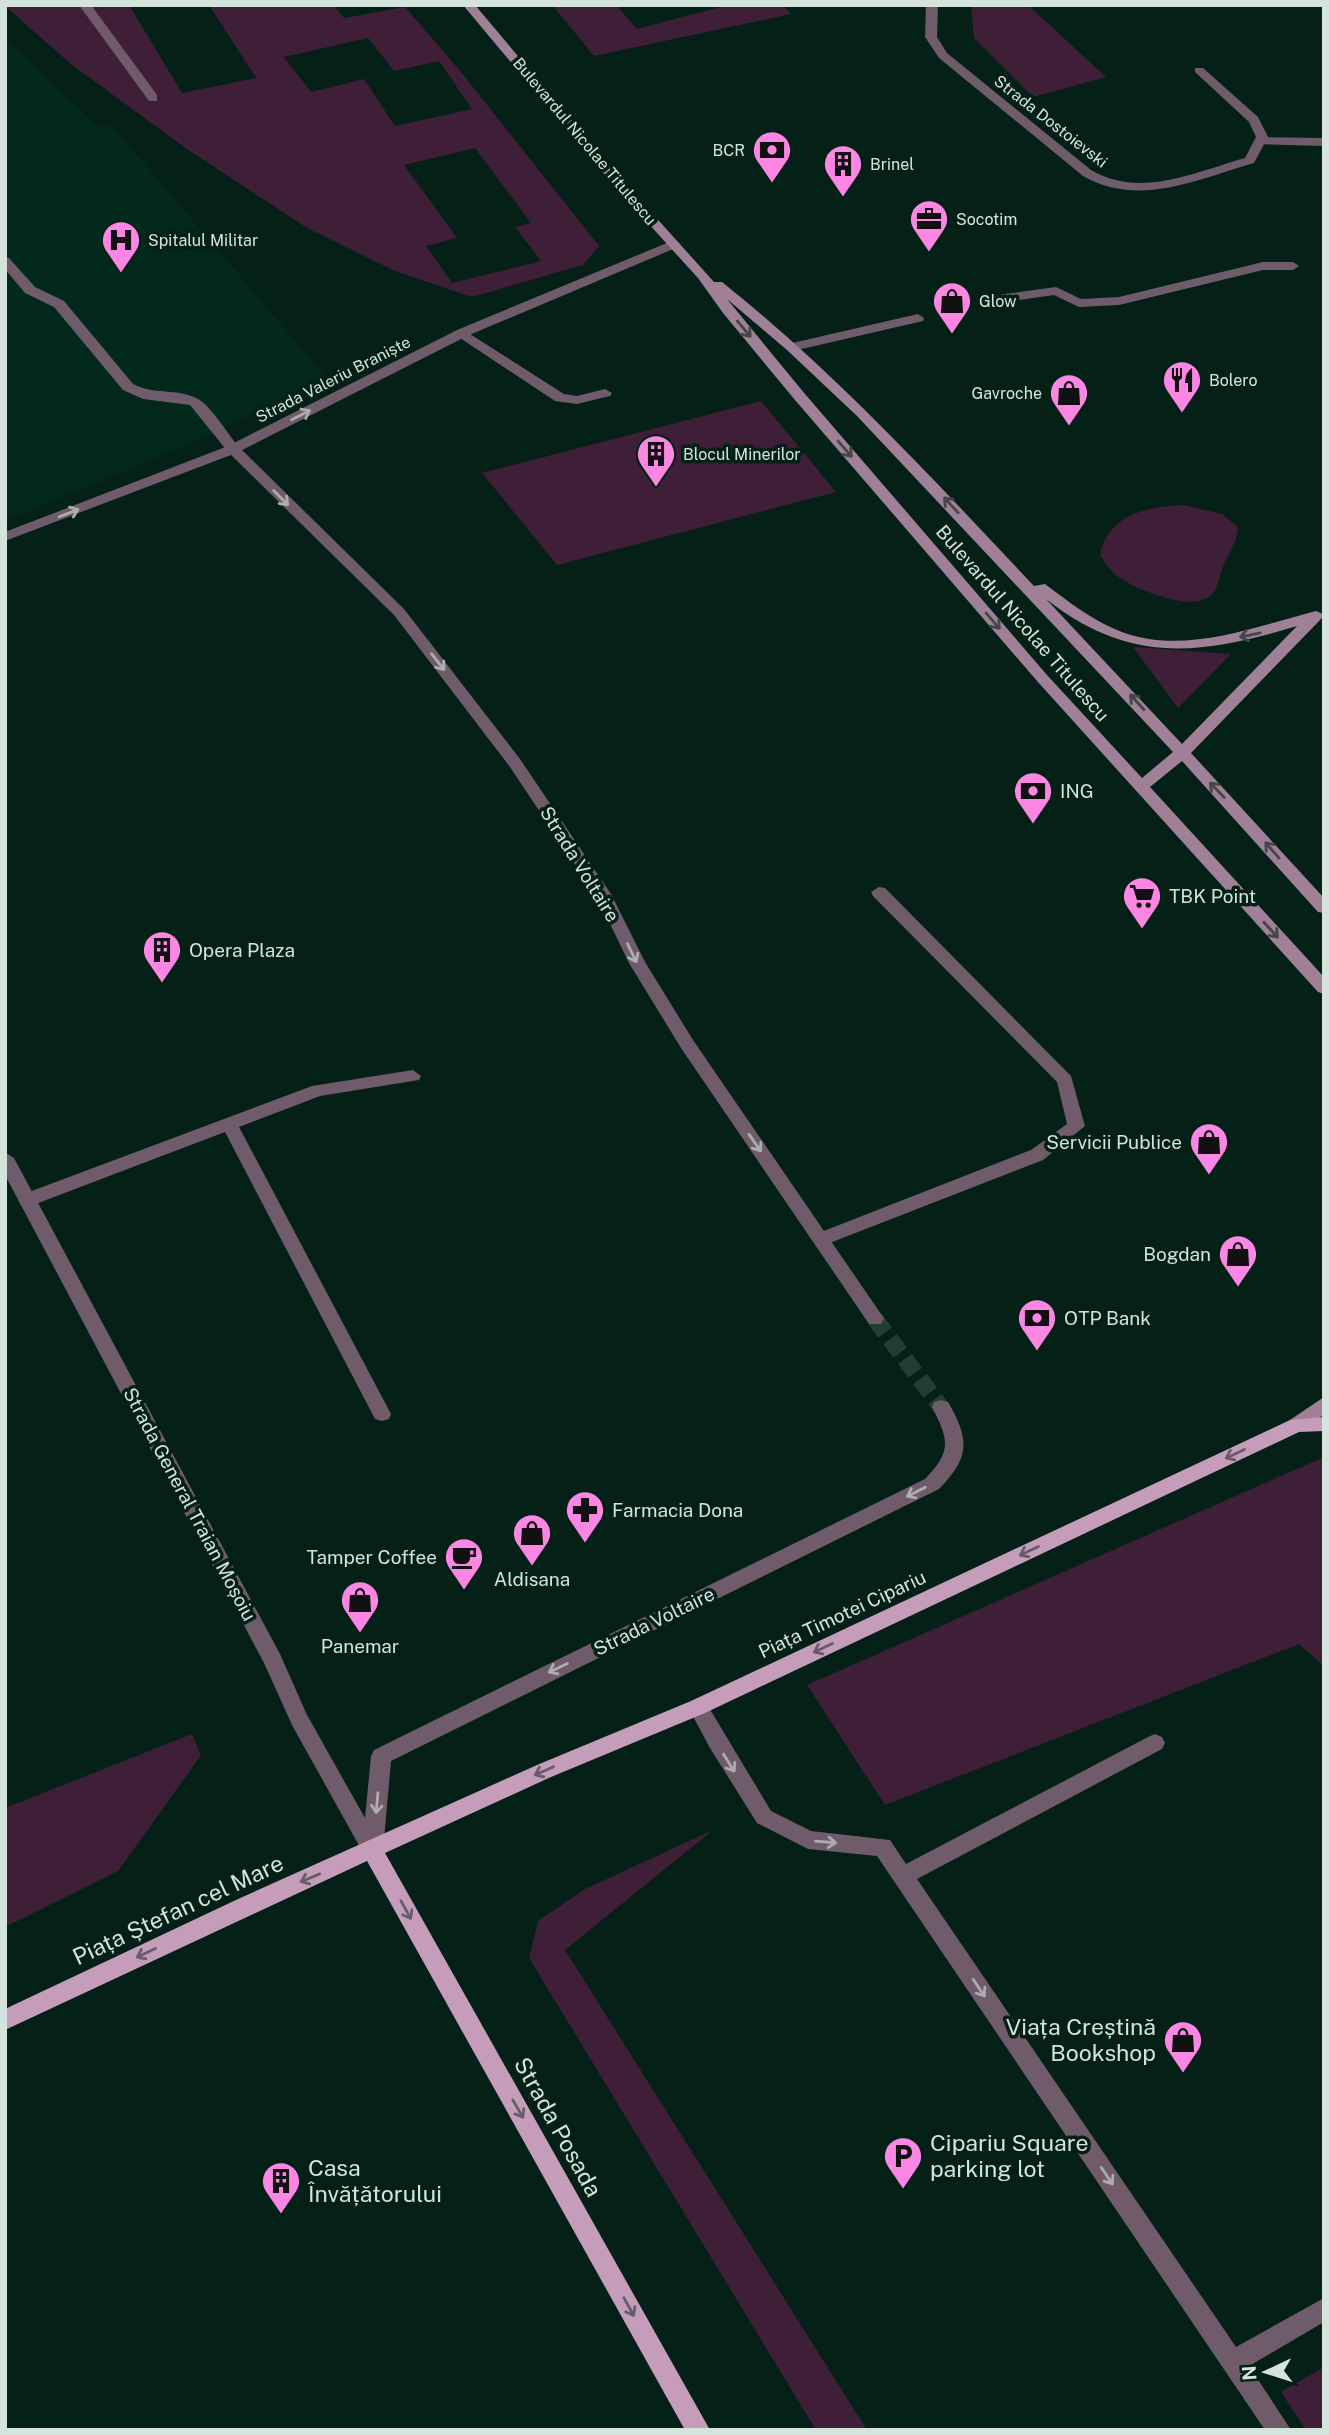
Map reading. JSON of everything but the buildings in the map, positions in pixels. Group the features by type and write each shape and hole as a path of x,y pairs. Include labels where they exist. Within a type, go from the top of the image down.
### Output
{"main road":[{"name":"Bulevardul Nicolae Titulescu","path":"469,5 620,185 703,275 728,310 800,397 1140,788 1324,988"},
{"name":"Bulevardul Nicolae Titulescu","path":"703,275 793,347 998,555 1100,661 1324,908"},
{"path":"998,555 1087,622 1134,639 1180,645 1223,641 1261,633 1320,612"},
{"path":"1140,788 1182,753 1320,612"},
{"name":"Piața Timotei Cipariu","path":"373,1851 544,1771 698,1707 1297,1425 1324,1404"},
{"path":"1297,1425 1324,1424"},
{"name":"Piața Ștefan cel Mare","path":"5,2020 245,1906 373,1851"},
{"name":"Strada Posada","path":"373,1851 698,2430"}],"street":[{"path":"85,5 153,98"},
{"name":"Strada Dostoievski","path":"932,5 928,31 935,48 950,63 1099,180 1125,187 1157,187 1251,160 1261,141"},
{"path":"1199,71 1254,120 1262,137 1261,141 1324,142"},
{"name":"Strada Valeriu Braniște","path":"5,537 233,449 462,333 674,244"},
{"name":"Strada Voltaire","path":"5,261 30,290 58,304 128,387 143,395 182,398 195,402 233,449 399,612 515,763 605,898 637,963 687,1045 876,1319"},
{"path":"991,300 1056,291 1079,303 1119,301 1262,265 1293,266"},
{"path":"793,347 919,318"},
{"path":"462,333 561,398 577,400 605,393"},
{"path":"822,1239 1037,1155 1076,1126 1065,1080 879,892"},
{"path":"27,1200 318,1090 413,1076"},
{"path":"229,1124 382,1414"},
{"name":"Strada General Traian Moșoiu","path":"5,1158 273,1660 299,1719 373,1851"},
{"name":"Strada Voltaire","path":"373,1851 381,1756 932,1484 950,1467 956,1450 954,1429 941,1407"},
{"path":"698,1707 764,1818 807,1840 883,1847 1279,2430"},
{"path":"903,1876 1155,1743"},
{"path":"1233,2362 1324,2309"}],"shaded area":[{"path":"129,5 182,93 256,78 209,5 334,5 344,18 405,7 461,72 599,246 583,265 472,297 395,271 307,228 187,149 72,65 5,6","holes":["368,38 394,71 439,61 472,109 395,126 364,79 311,92 284,57","475,148 531,223 515,227 541,261 452,283 426,246 457,238 404,165"]},
{"path":"552,5 616,5 637,29 728,5 783,5 791,14 594,56"},
{"path":"971,5 1028,5 1106,77 1033,97 974,38"},
{"name":"Spitalul Militar","path":"5,38 99,127 111,124 327,378 192,443 5,521"},
{"path":"761,401 836,492 557,565 482,473"},
{"path":"1183,505 1222,514 1238,527 1217,587 1210,596 1196,601 1173,600 1135,586 1114,574 1100,555 1111,530 1131,515 1156,508"},
{"path":"1133,647 1231,654 1178,708"},
{"path":"1324,1457 1324,1666 1299,1644 885,1805 807,1685"},
{"path":"192,1734 201,1755 118,1871 5,1927 5,1808"},
{"path":"713,1830 565,1950 867,2430 816,2430 529,1958 538,1921 585,1889"},
{"path":"1324,2367 1324,2430 1306,2430 1281,2392"}],"tunnel":[{"path":"875,1319 941,1407"}],"place":[{"name":"BCR","path":"772,184"},
{"name":"Brinel","path":"843,198"},
{"name":"Socotim","path":"929,253"},
{"name":"Spitalul Militar","path":"121,274"},
{"name":"Glow","path":"952,335"},
{"name":"Bolero","path":"1182,414"},
{"name":"Gavroche","path":"1069,427"},
{"name":"Blocul Minerilor","path":"656,488"},
{"name":"ING","path":"1033,825"},
{"name":"TBK Point","path":"1142,930"},
{"name":"Opera Plaza","path":"162,984"},
{"name":"Servicii Publice","path":"1209,1176"},
{"name":"Bogdan","path":"1238,1288"},
{"name":"OTP Bank","path":"1037,1352"},
{"name":"Farmacia Dona","path":"585,1544"},
{"name":"Aldisana","path":"532,1567"},
{"name":"Tamper Coffee","path":"464,1591"},
{"name":"Panemar","path":"360,1634"},
{"name":"Viața Creștină Bookshop","path":"1183,2074"},
{"name":"Cipariu Square parking lot","path":"903,2190"},
{"name":"Casa Învățătorului","path":"281,2215"}]}
